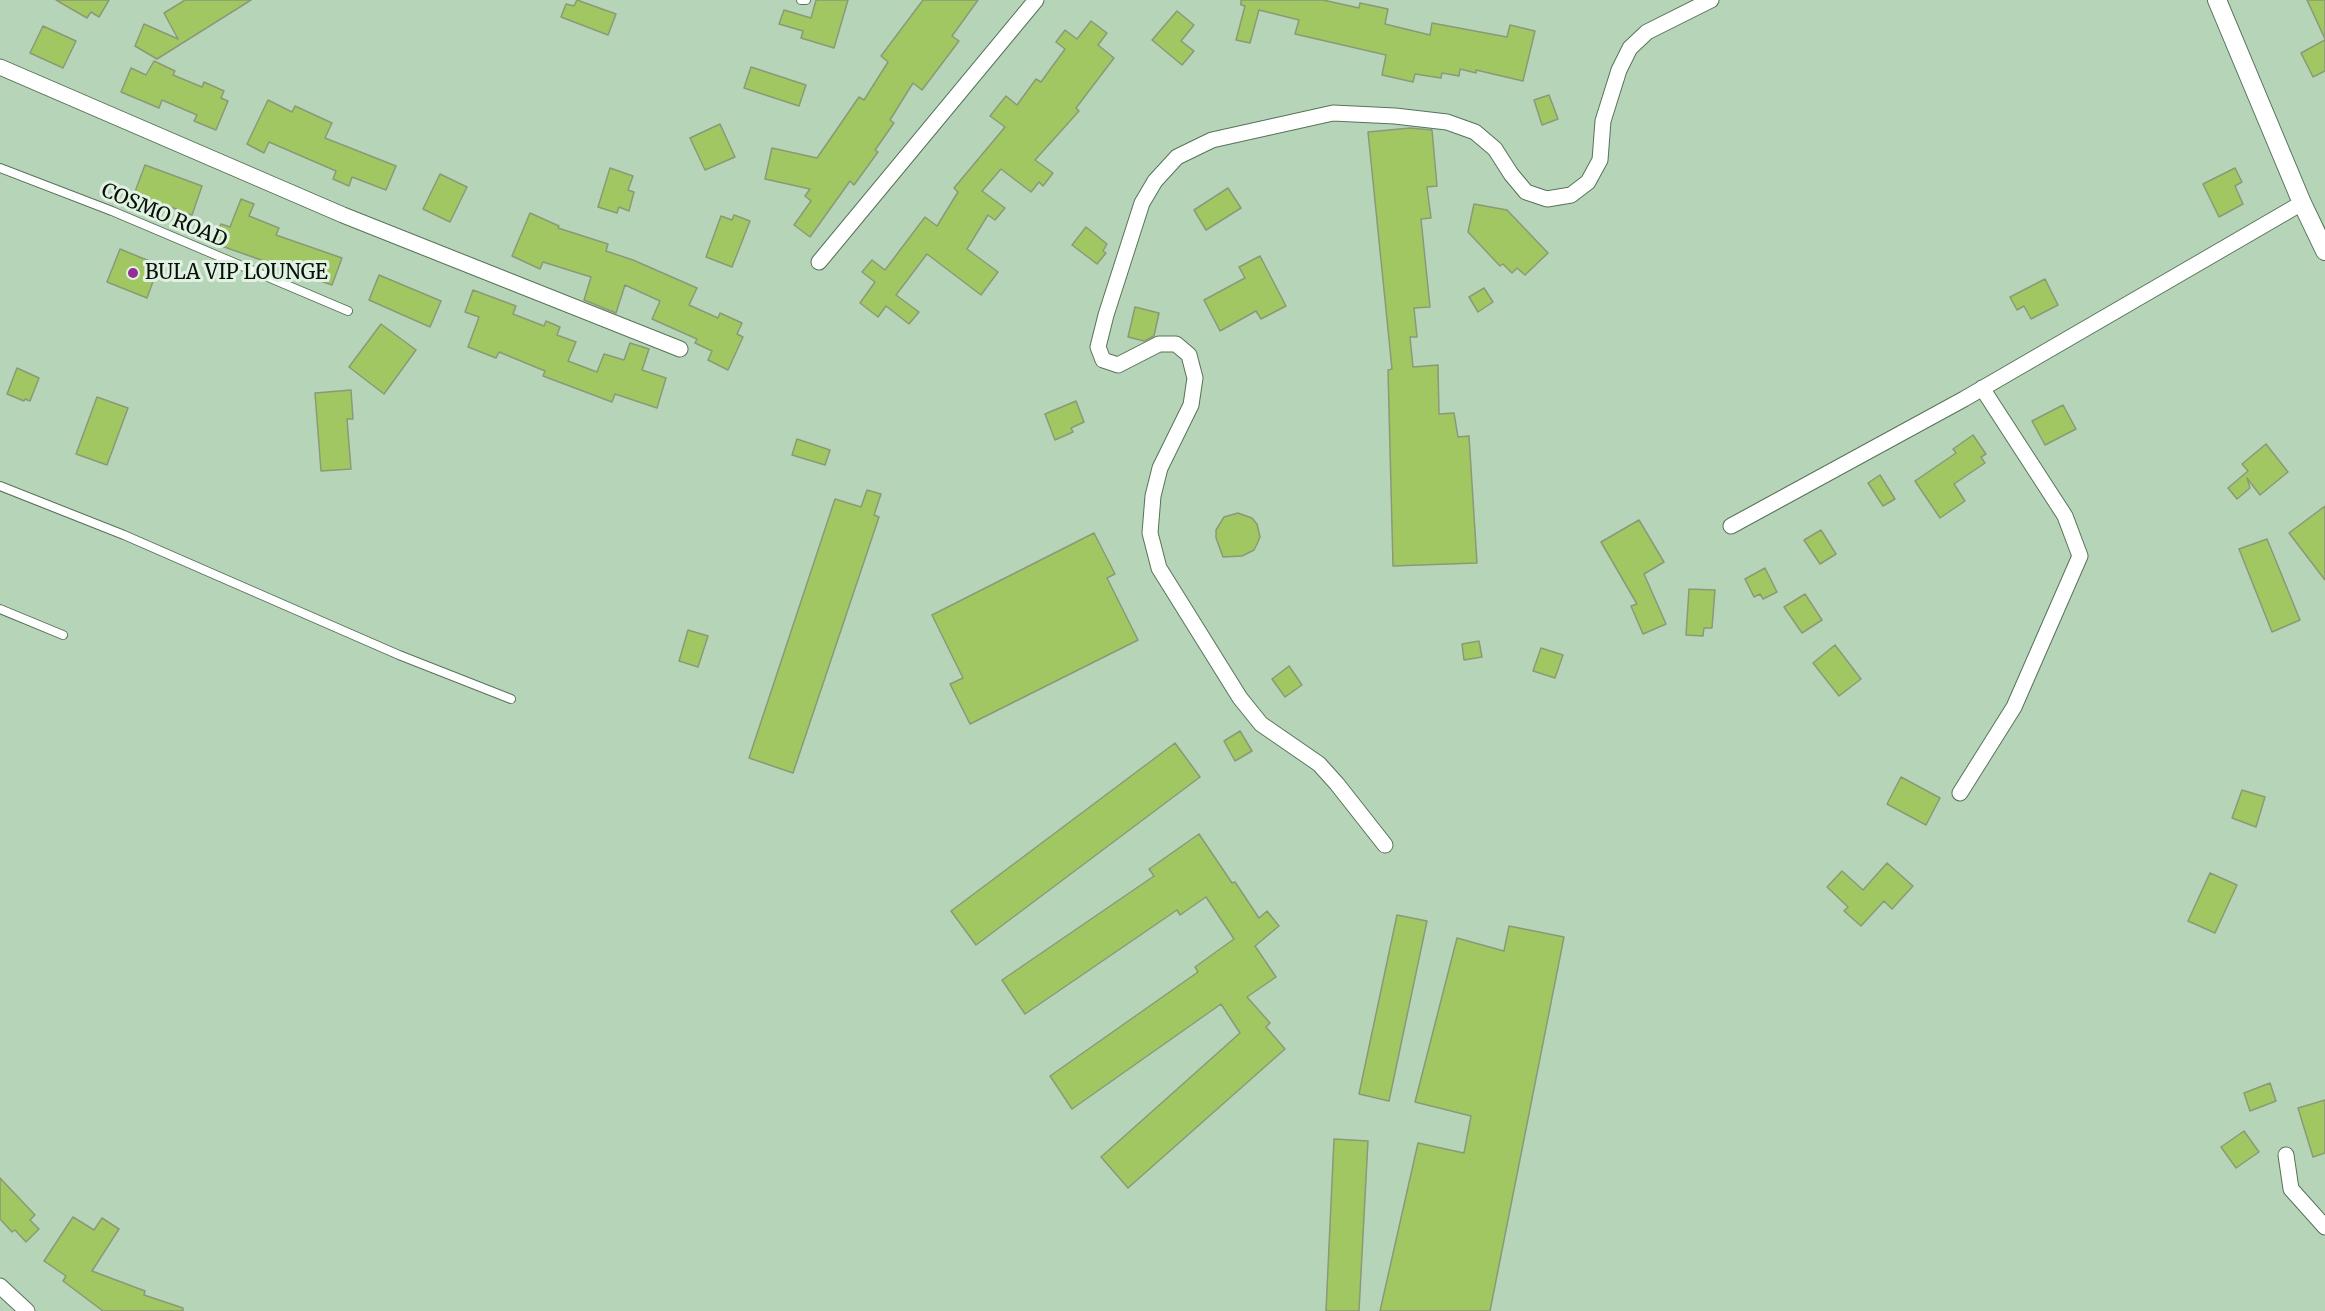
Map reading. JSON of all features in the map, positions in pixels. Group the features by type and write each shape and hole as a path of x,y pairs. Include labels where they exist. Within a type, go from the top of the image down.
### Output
{"street":[{"path":"819,262 1036,0"},
{"path":"1385,845 1319,764 1261,724 1240,698 1159,568 1150,532 1153,496 1160,468 1191,405 1195,378 1189,355 1176,344 1159,344 1118,365 1103,360 1098,347 1142,203 1155,181 1176,158 1212,140 1333,113 1395,116 1456,125 1475,132 1496,149 1511,174 1526,192 1547,199 1571,195 1588,182 1600,160 1604,121 1619,70 1630,48 1647,32 1711,0"},
{"path":"2217,0 2302,203 2325,251"},
{"path":"0,67 343,215 680,349"},
{"path":"1731,526 1982,388 2302,203"},
{"path":"1960,793 2014,707 2080,556 2065,516 1982,388"},
{"path":"2286,1155 2291,1189 2325,1227"},
{"path":"0,1286 27,1311"}],"lane":[{"name":"COSMO ROAD","path":"0,168 112,212 348,311"},
{"path":"0,486 124,535 399,655 511,699"},
{"path":"0,609 63,635"}],"building":[{"path":"56,0 109,0 99,17 91,12 87,18"},
{"path":"185,0 251,0 157,59 135,46 144,24 178,39 164,13"},
{"path":"577,0 616,14 608,35 561,17 566,4 574,6"},
{"path":"816,0 848,0 834,48 801,38 803,31 779,24 784,10 811,18"},
{"path":"923,0 978,0 952,36 959,41 922,90 913,83 890,120 894,123 875,150 878,152 854,185 850,181 810,237 794,225 811,201 805,196 810,189 765,179 772,148 817,158 859,97 864,100 888,62 881,56"},
{"path":"1241,0 1323,0 1359,8 1360,3 1388,9 1385,24 1430,35 1432,23 1507,37 1510,25 1535,31 1523,81 1476,70 1476,73 1460,69 1459,76 1442,73 1441,78 1415,74 1413,82 1382,75 1386,55 1295,34 1299,20 1259,10 1250,43 1236,40 1245,6 1241,5"},
{"path":"2307,0 2325,0 2325,39"},
{"path":"1177,11 1194,25 1181,41 1194,51 1182,65 1152,40"},
{"path":"1091,21 1107,33 1098,45 1114,58 1076,108 1079,111 1035,160 1053,173 1043,186 1039,182 1031,192 1001,169 982,191 1005,208 995,220 988,215 967,249 998,272 981,295 927,254 896,295 919,312 909,324 886,306 878,317 860,303 875,282 862,272 872,260 885,270 925,217 937,226 958,192 954,188 1005,127 990,116 1006,96 1017,105 1036,79 1041,82 1065,49 1056,42 1065,30 1077,39"},
{"path":"43,26 76,41 63,68 30,53"},
{"path":"2325,40 2325,71 2313,77 2301,53"},
{"path":"154,61 175,71 173,75 202,87 204,82 224,91 221,98 228,101 216,130 194,121 197,115 162,100 159,108 121,92 131,68 146,75"},
{"path":"751,67 806,85 799,106 744,88"},
{"path":"1549,95 1558,119 1542,125 1534,100"},
{"path":"268,100 292,112 295,106 332,123 325,138 396,166 386,190 352,177 349,186 333,179 336,171 269,142 264,153 247,144"},
{"path":"720,124 735,157 705,170 690,138"},
{"path":"1410,128 1432,130 1437,186 1427,187 1431,218 1421,219 1430,307 1414,308 1417,337 1410,337 1413,367 1438,365 1439,414 1454,413 1458,437 1469,436 1477,563 1393,566 1388,370 1392,369 1368,132"},
{"path":"145,165 202,186 192,215 163,204 159,215 130,205"},
{"path":"610,168 633,176 628,190 634,192 629,211 619,207 617,213 598,207"},
{"path":"2235,168 2242,182 2235,186 2243,204 2219,217 2203,184"},
{"path":"440,174 467,187 450,222 423,209"},
{"path":"1228,188 1241,208 1206,230 1194,210"},
{"path":"241,199 254,204 249,216 279,228 276,235 342,258 332,285 213,243 221,224 230,227"},
{"path":"1474,204 1507,210 1548,253 1525,275 1517,268 1512,273 1503,264 1500,266 1468,232"},
{"path":"530,213 559,226 558,228 608,244 606,251 633,260 697,288 689,305 718,318 720,313 742,323 737,334 743,337 728,370 708,360 712,351 695,343 697,339 652,319 660,301 625,285 616,313 584,300 591,277 543,262 540,269 512,256"},
{"path":"734,215 750,221 732,267 706,257 721,216 732,220"},
{"path":"1086,227 1107,244 1103,251 1106,253 1097,264 1072,245"},
{"name":"BULA VIP LOUNGE","path":"120,249 159,265 147,298 107,282"},
{"path":"1260,256 1286,306 1261,319 1256,311 1220,331 1204,300 1245,278 1239,267"},
{"path":"379,275 441,301 430,327 369,300"},
{"path":"2045,279 2058,305 2031,319 2024,306 2017,310 2010,297"},
{"path":"1484,288 1493,302 1478,312 1469,297"},
{"path":"473,290 516,306 513,314 544,326 546,321 560,327 557,335 576,342 568,361 597,372 604,354 624,360 630,343 649,349 642,370 666,378 657,408 615,394 612,402 543,376 545,371 499,352 496,358 468,347 479,317 465,312"},
{"path":"1135,307 1159,313 1154,336 1144,341 1128,337"},
{"path":"381,324 416,350 384,394 349,367"},
{"path":"17,368 39,378 30,401 7,394"},
{"path":"351,390 353,419 347,419 351,469 321,471 315,393"},
{"path":"97,397 128,408 107,465 76,454"},
{"path":"1076,401 1084,422 1071,428 1073,432 1055,440 1045,414"},
{"path":"2063,405 2076,429 2045,445 2032,421"},
{"path":"1973,435 1986,454 1981,457 1985,463 1954,484 1965,501 1940,518 1915,481 1956,453 1953,449"},
{"path":"797,439 830,450 825,465 792,455"},
{"path":"2266,444 2288,472 2260,495 2247,478 2250,488 2237,499 2228,488 2248,471 2242,464"},
{"path":"1880,475 1895,499 1883,506 1868,483"},
{"path":"867,490 881,494 874,515 879,517 793,773 749,758 835,499 861,507"},
{"path":"2325,506 2325,580 2289,533"},
{"path":"1238,513 1252,518 1257,524 1260,537 1254,550 1242,556 1223,557 1216,538 1216,530 1224,517"},
{"path":"1639,520 1664,562 1644,574 1666,624 1643,634 1631,606 1637,604 1601,542"},
{"path":"1821,530 1836,554 1820,564 1804,540"},
{"path":"1094,533 1115,574 1107,578 1138,640 970,724 950,684 963,678 932,615"},
{"path":"2267,539 2300,620 2272,632 2239,549"},
{"path":"1765,568 1777,592 1763,599 1760,594 1754,597 1745,579"},
{"path":"1689,589 1715,590 1712,628 1704,628 1703,636 1686,635"},
{"path":"1805,594 1822,620 1802,633 1784,607"},
{"path":"688,630 708,636 698,667 679,661"},
{"path":"1479,641 1482,657 1464,660 1462,644"},
{"path":"1835,645 1861,679 1839,696 1813,663"},
{"path":"1541,648 1563,655 1555,678 1533,671"},
{"path":"1289,666 1302,685 1285,697 1272,679"},
{"path":"1240,731 1252,751 1235,761 1224,741"},
{"path":"1175,743 1200,777 976,945 951,911"},
{"path":"1901,777 1940,798 1926,825 1887,804"},
{"path":"2242,790 2265,797 2256,827 2232,818"},
{"path":"1199,834 1259,918 1267,911 1279,926 1255,946 1276,977 1247,997 1270,1023 1266,1027 1285,1049 1128,1188 1101,1157 1240,1033 1221,1004 1072,1109 1050,1076 1198,972 1195,967 1234,939 1206,897 1180,915 1177,910 1025,1014 1002,980 1154,876 1149,869"},
{"path":"1887,863 1913,886 1892,909 1884,901 1861,926 1844,911 1848,907 1827,887 1842,871 1863,890"},
{"path":"2210,873 2237,885 2215,933 2188,921"},
{"path":"1397,915 1427,921 1389,1101 1359,1094"},
{"path":"1509,926 1564,937 1490,1311 1380,1311 1418,1143 1464,1153 1471,1116 1415,1102 1457,938 1504,951"},
{"path":"2270,1083 2276,1101 2250,1111 2244,1093"},
{"path":"2325,1100 2325,1153 2313,1157 2298,1108"},
{"path":"2244,1131 2259,1152 2236,1168 2221,1147"},
{"path":"1334,1139 1368,1141 1359,1311 1326,1311"},
{"path":"0,1178 35,1215 30,1220 39,1229 26,1242 0,1219"},
{"path":"73,1217 94,1230 102,1218 119,1229 92,1271 145,1291 144,1295 183,1308 183,1311 103,1311 63,1281 66,1276 44,1261"}],"place":[{"name":"BULA VIP LOUNGE","path":"133,273"}]}
